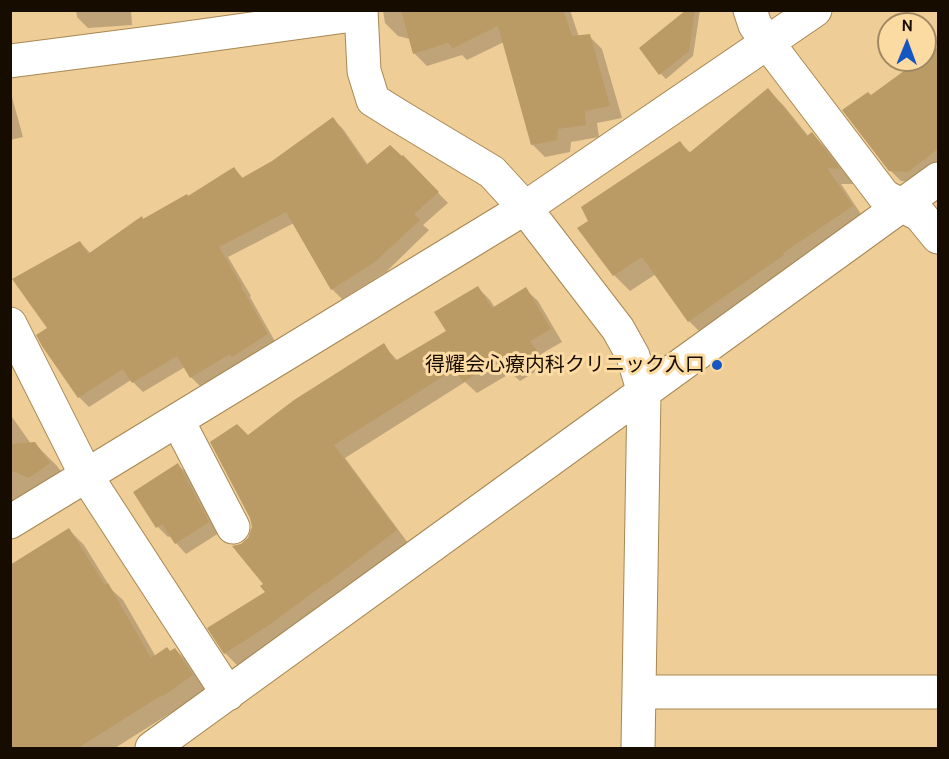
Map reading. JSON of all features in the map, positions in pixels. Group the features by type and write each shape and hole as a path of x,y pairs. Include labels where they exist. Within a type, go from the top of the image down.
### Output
{"street":[{"path":"750,10 755,25 767,42 884,196 920,215 939,237"},
{"path":"10,522 178,422 525,208 815,10"},
{"path":"10,61 361,12 364,71 373,100 492,172 525,208 618,329 633,356 644,393 638,748"},
{"path":"152,748 939,179"},
{"path":"10,324 87,477 228,694"},
{"path":"178,422 233,527"},
{"path":"640,692 939,692"}],"building":[{"path":"401,10 563,10 572,36 590,34 610,106 585,111 586,125 558,129 557,140 531,145 498,26 453,48 448,43 413,54"},
{"path":"686,10 695,10 689,51 659,75 639,48"},
{"path":"939,46 939,148 908,172 889,171 842,110 868,92 871,95 903,72 937,72 937,47"},
{"path":"768,88 807,136 812,132 840,169 827,168 853,206 783,253 784,255 688,322 642,257 613,276 577,228 588,221 581,207 680,141 689,153"},
{"path":"333,117 366,165 390,145 439,192 414,214 420,220 375,262 331,290 286,212 219,247 268,334 232,357 230,354 190,378 177,356 132,383 123,369 78,398 36,335 47,328 12,279 80,241 88,254 142,216 143,219 187,194 188,196 234,167 242,178 272,161"},
{"path":"478,286 492,308 526,287 551,329 530,341 538,352 507,370 499,361 463,382 455,369 334,445 397,530 269,625 224,654 207,628 265,592 260,586 263,584 232,546 241,544 248,538 252,527 250,518 210,442 237,424 248,435 294,400 384,343 395,361 446,331 434,312"},
{"path":"35,442 50,463 29,478 10,470 10,444"},
{"path":"178,463 209,522 175,544 162,524 156,528 133,492"},
{"path":"69,528 105,585 108,583 151,658 167,647 170,651 175,648 193,675 78,748 10,748 10,565"}],"place":[{"name":"得耀会心療内科クリニック入口","path":"717,365"}]}
